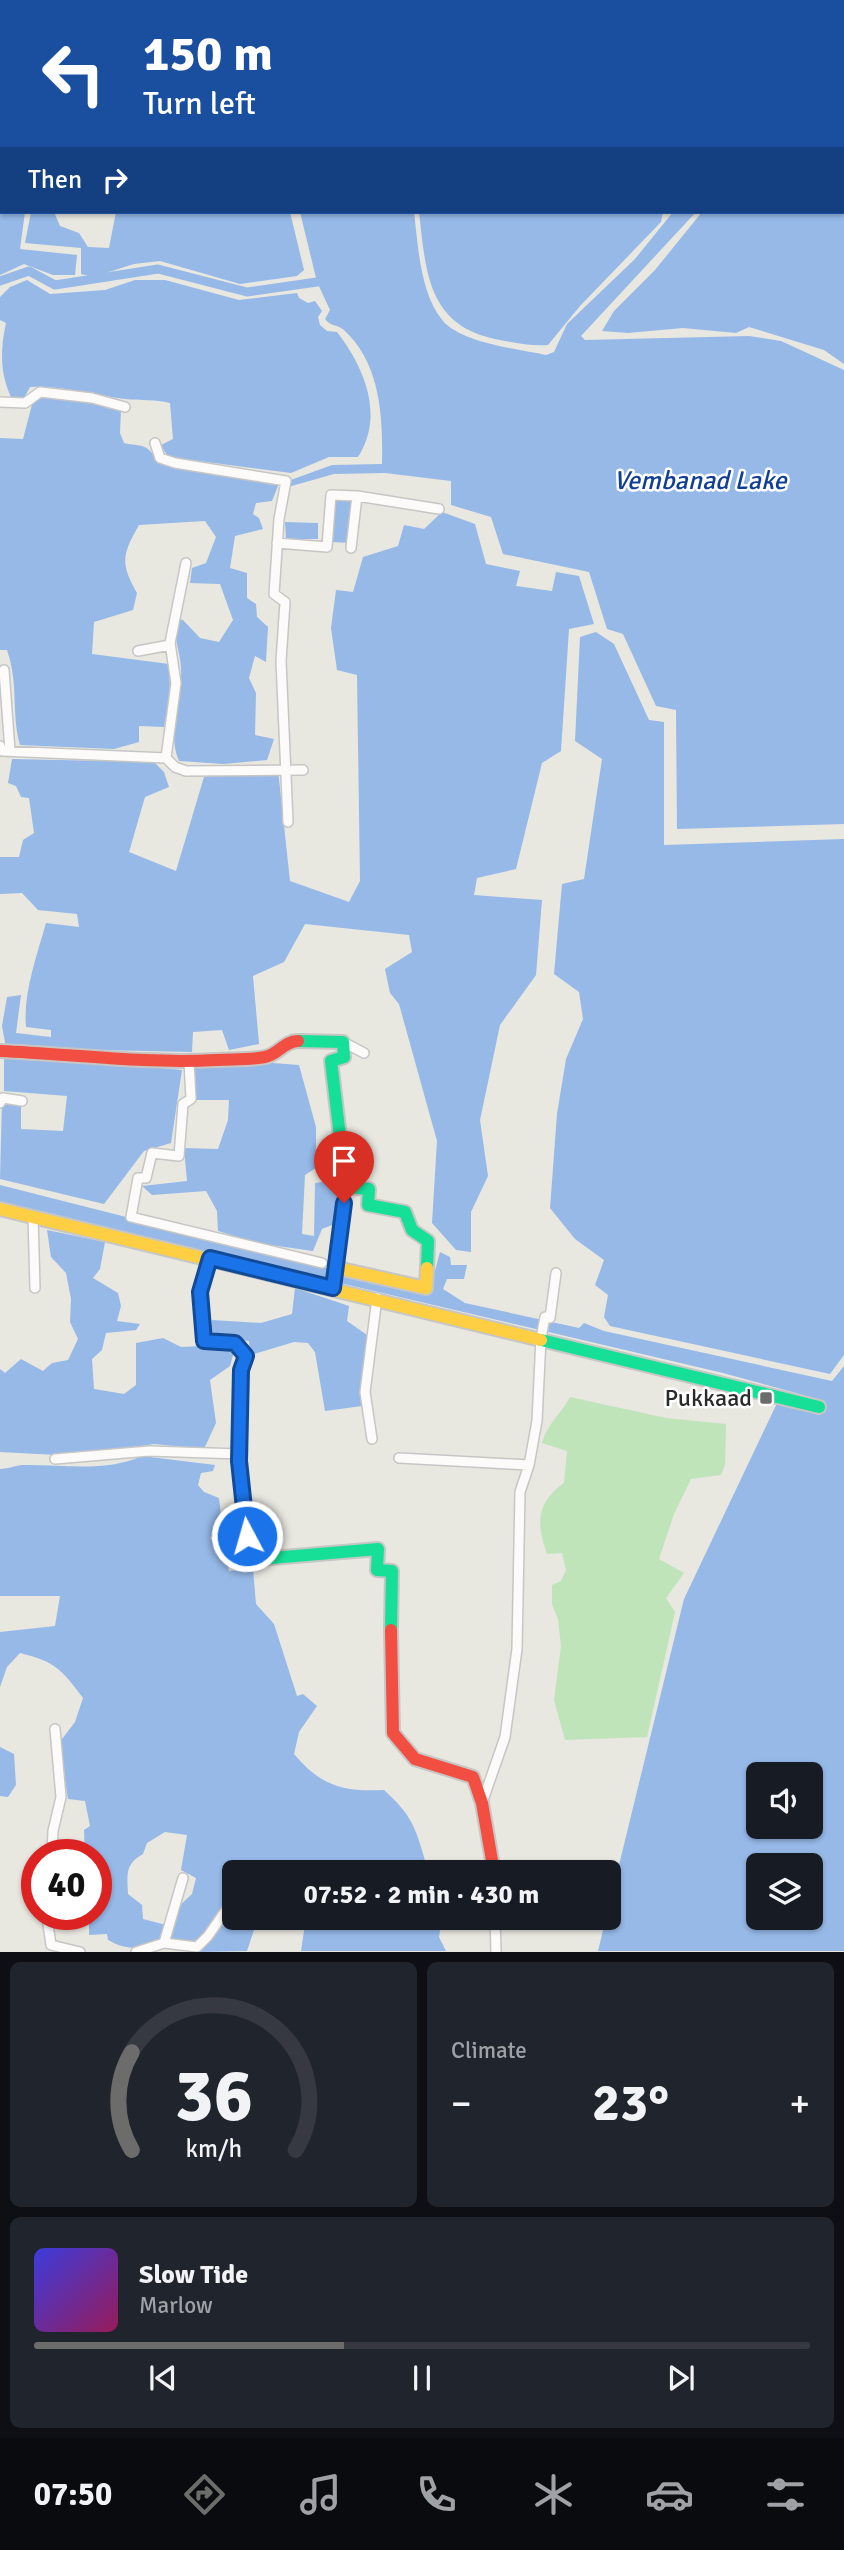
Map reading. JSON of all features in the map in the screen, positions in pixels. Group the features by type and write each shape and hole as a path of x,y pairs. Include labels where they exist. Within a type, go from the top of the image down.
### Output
{"street":[{"path":"0,402 25,403 40,392 92,398 125,407"},
{"path":"155,443 160,458 175,463 286,481 274,594 285,602 281,661 283,770 288,822"},
{"path":"278,544 327,547 331,495 357,496 439,509"},
{"path":"351,548 357,496"},
{"path":"166,758 176,683 170,645 186,563"},
{"path":"138,651 170,645"},
{"path":"4,670 10,751"},
{"path":"0,746 2,751 166,758 175,767 186,771 303,770"},
{"path":"0,1051 69,1054 111,1060 189,1061 268,1057 290,1041 342,1042 364,1053"},
{"path":"337,1268 426,1288 428,1241 414,1234 406,1223 405,1212 368,1205 369,1189 346,1187 331,1061 344,1057 342,1042"},
{"path":"189,1061 191,1099 183,1104 179,1156 152,1153 146,1178 138,1178 131,1217 322,1263"},
{"path":"0,1103 3,1098 22,1101"},
{"path":"333,1288 344,1203"},
{"path":"0,1209 820,1407"},
{"path":"33,1216 35,1288"},
{"path":"210,1258 200,1292 204,1341 235,1343 246,1356 241,1370 240,1454 249,1560 378,1549 377,1570 392,1570 390,1692 393,1733 415,1759 473,1777 482,1803 492,1860"},
{"path":"482,1803 507,1725 517,1649 520,1492 529,1465 537,1421 541,1338 545,1317 550,1318 556,1273"},
{"path":"372,1439 365,1392 377,1298"},
{"path":"55,1459 149,1451 240,1454"},
{"path":"399,1458 529,1465"},
{"path":"53,1839 61,1797 55,1729"},
{"path":"164,1943 183,1878"},
{"path":"136,1951 164,1943 197,1947 222,1916"},
{"path":"49,1930 51,1945 63,1950 80,1951"},
{"path":"495,1930 496,1951"}],"green space":[{"path":"570,1397 666,1418 726,1424 725,1465 721,1475 691,1479 674,1514 659,1559 684,1573 666,1598 675,1612 647,1737 565,1740 554,1700 561,1646 558,1619 552,1604 552,1585 561,1581 566,1570 562,1553 547,1554 540,1523 543,1506 564,1483 567,1451 542,1443 547,1430"}],"water":[{"path":"0,214 25,214 20,249 77,255 75,275 53,275 24,264 0,275"},
{"path":"31,214 55,214 60,226 79,233 88,247 109,248 116,214 290,214 304,270 297,276 240,284 160,261 134,264 93,277 81,274 81,248 25,243"},
{"name":"Vembanad Lake","path":"300,214 414,214 425,283 435,310 443,321 452,329 477,340 546,355 554,352 567,324 635,259 671,214 694,214 581,336 585,340 749,336 781,341 844,370 844,824 677,829 676,710 656,706 623,634 607,629 589,572 503,554 491,517 451,505 451,481 385,473 334,474 288,487 288,481 332,465 382,464 382,428 373,375 366,359 344,330 325,319 330,310 317,282"},
{"path":"419,214 663,214 661,222 580,306 548,345 500,340 476,333 458,323 445,310 435,294 424,256"},
{"path":"700,214 844,214 844,364 824,350 749,327 736,333 683,328 628,333 602,331 614,311 655,270"},
{"path":"27,280 50,294 105,290 135,280 165,280 239,300 297,293 299,298 308,303 315,301 322,311 318,317 320,325 327,331 337,332 355,360 368,392 370,425 358,457 329,457 291,473 168,457 161,445 173,439 170,403 42,387 30,387 24,398 11,397 3,370 2,352 6,323 0,320 0,297 10,287"},
{"path":"34,397 91,401 121,409 120,433 124,443 146,448 156,460 166,465 280,481 272,501 256,503 253,514 259,518 263,529 235,536 230,568 247,573 247,598 256,604 257,617 268,627 266,662 255,656 249,678 256,693 255,735 274,739 267,760 224,764 179,761 175,750 174,727 181,668 175,619 183,620 200,638 219,642 233,620 220,584 190,583 192,568 206,563 216,537 205,521 139,525 125,559 128,574 137,593 133,610 94,622 92,654 169,664 170,691 164,727 139,726 139,742 114,749 20,745 11,663 7,650 0,650 0,438 23,439"},
{"path":"333,498 352,499 351,543 332,542"},
{"path":"442,512 475,524 486,564 520,571 516,586 552,591 556,572 579,576 594,624 569,629 561,751 542,763 516,869 477,878 474,895 542,900 536,975 500,1025 480,1120 488,1176 471,1212 471,1252 456,1250 432,1223 437,1141 399,1004 390,993 385,969 412,952 409,935 305,924 284,962 253,976 259,1044 229,1050 222,1030 193,1032 192,1052 6,1048 2,1026 7,997 21,995 16,1033 51,1037 51,1030 26,1027 32,974 46,923 79,927 77,914 38,910 22,893 0,894 0,857 19,857 23,840 34,833 29,798 21,797 16,786 8,783 12,759 154,762 164,772 169,787 145,797 129,852 176,871 204,777 278,770 290,881 349,902 360,881 357,675 337,670 331,628 336,590 353,592 363,557 398,546 404,525 424,529"},
{"path":"285,522 318,523 318,539 286,539"},
{"path":"596,632 614,644 649,720 664,722 664,845 844,839 844,1355 830,1374 610,1326 604,1317 608,1295 595,1285 604,1260 575,1239 550,1208 557,1114 566,1059 583,1019 579,992 554,974 562,884 584,879 602,759 575,741 580,637"},
{"path":"4,1057 55,1058 182,1070 171,1143 144,1151 104,1204 0,1179 2,1101 21,1105 21,1129 63,1131 67,1096 4,1091"},
{"path":"259,1062 299,1065 316,1127 316,1168 305,1175 302,1234 314,1236 315,1183 337,1180 340,1222 322,1229 313,1251 256,1243 218,1231 217,1211 206,1191 152,1195 142,1186 187,1181 184,1148 218,1149 228,1120 229,1100 193,1100 191,1064"},
{"path":"0,1185 342,1272 430,1289 440,1252 450,1257 451,1265 467,1265 464,1279 447,1279 443,1289 465,1303 579,1328 584,1323 604,1331 832,1381 844,1366 844,1951 598,1951 603,1930 621,1930 620,1860 684,1599 778,1401 822,1411 825,1401 723,1373 0,1203"},
{"path":"47,1230 105,1242 100,1269 93,1278 118,1293 121,1306 117,1321 140,1324 136,1330 106,1333 102,1350 92,1359 94,1389 124,1394 136,1385 136,1343 163,1338 181,1347 202,1346 234,1352 230,1366 210,1380 216,1423 204,1449 154,1444 76,1456 0,1452 0,1369 5,1373 21,1359 43,1371 52,1363 68,1360 78,1339 70,1322 71,1299 66,1273 51,1257"},
{"path":"295,1288 349,1306 347,1321 367,1335 362,1406 325,1411 315,1352 308,1343 294,1342 254,1354 250,1352 249,1341 210,1337 212,1320 261,1323 292,1314"},
{"path":"142,1456 215,1465 213,1471 201,1473 198,1485 204,1492 219,1498 220,1525 210,1538 225,1555 229,1571 253,1569 256,1604 274,1624 297,1696 303,1694 317,1706 299,1732 294,1754 314,1773 334,1785 356,1790 384,1790 408,1816 425,1860 222,1860 222,1911 197,1943 170,1941 179,1906 192,1894 196,1878 181,1870 187,1835 165,1832 147,1843 143,1854 130,1866 127,1881 128,1894 142,1905 143,1919 166,1925 162,1939 129,1947 108,1940 107,1934 89,1935 89,1930 112,1930 112,1839 84,1839 84,1830 90,1826 85,1801 68,1799 59,1743 75,1722 83,1698 57,1668 20,1653 7,1667 0,1687 0,1632 55,1626 60,1596 0,1596 0,1469 22,1465 98,1466"},
{"path":"0,1747 14,1754 16,1785 8,1797 0,1796"},
{"path":"222,1918 222,1930 254,1930 247,1951 199,1952"},
{"path":"304,1930 440,1930 439,1937 446,1951 301,1951"}],"waterway":[{"path":"0,281 29,271 55,285 158,269 247,292 317,282"}],"traffic: fast":[{"path":"298,1041 343,1042 344,1057 331,1061 346,1187 369,1189 368,1205 405,1212 412,1230 428,1241 427,1268"},
{"path":"210,1258 200,1292 204,1341 235,1343 246,1356 241,1370 239,1461 249,1560 378,1549 377,1570 392,1571 391,1630"},
{"path":"541,1340 819,1407"}],"traffic: slow":[{"path":"0,1209 541,1340"},
{"path":"337,1268 426,1288 427,1268"}],"traffic: jam":[{"path":"0,1051 189,1061 270,1056 289,1043 298,1041"},
{"path":"391,1630 393,1733 415,1759 473,1777 482,1803 492,1860"}],"place":[{"name":"Pukkaad","path":"766,1398"}],"route":[{"path":"247,1536 239,1461 241,1370 246,1356 242,1348 235,1343 204,1341 200,1292 210,1258 333,1288 344,1203"}]}
